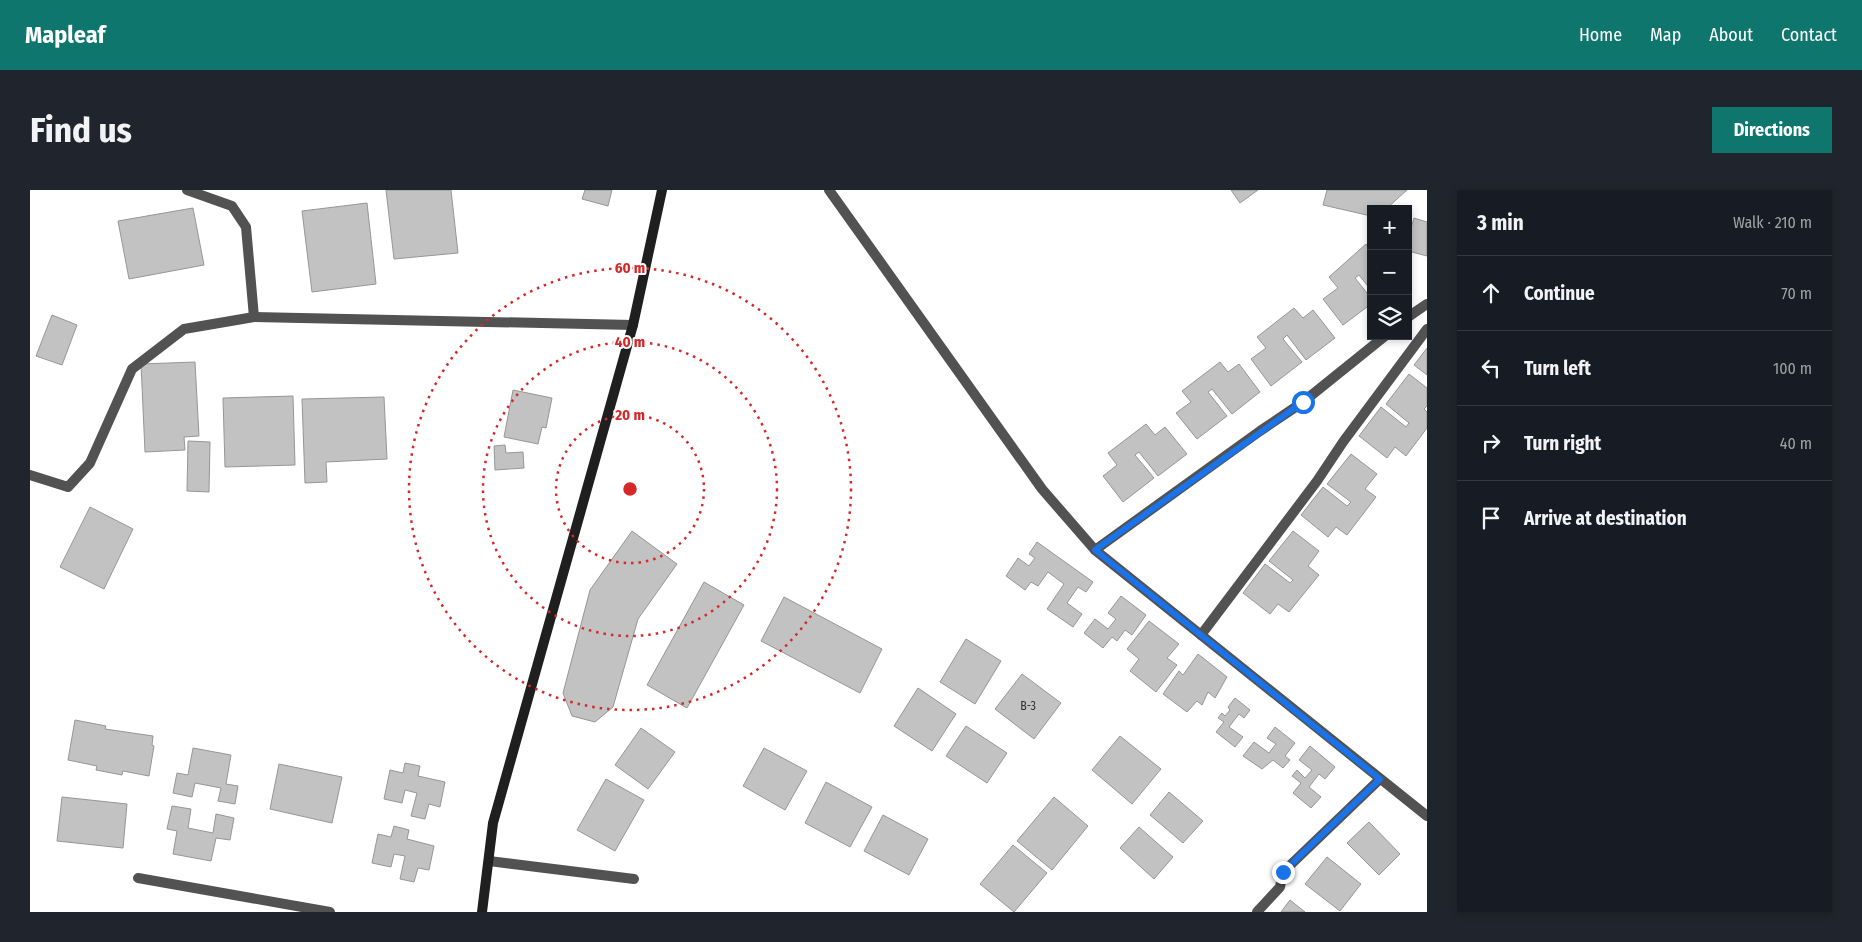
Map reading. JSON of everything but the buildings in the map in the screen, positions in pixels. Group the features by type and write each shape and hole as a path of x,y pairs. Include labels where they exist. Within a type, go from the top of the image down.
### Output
{"street":[{"path":"186,190 232,206 246,227 254,318"},
{"path":"482,912 494,823 632,325 662,190"},
{"path":"829,190 1042,489 1095,550 1427,816"},
{"path":"1412,314 1427,304"},
{"path":"30,475 68,487 90,463 132,369 184,328 254,318 632,325"},
{"path":"1201,635 1317,481 1343,442 1427,329"},
{"path":"1095,550 1303,402 1380,340"},
{"path":"1257,912 1280,888 1283,872 1380,779"},
{"path":"489,861 634,879"},
{"path":"138,878 330,912"}],"route":[{"path":"1283,872 1380,779 1095,550 1303,402"}]}
